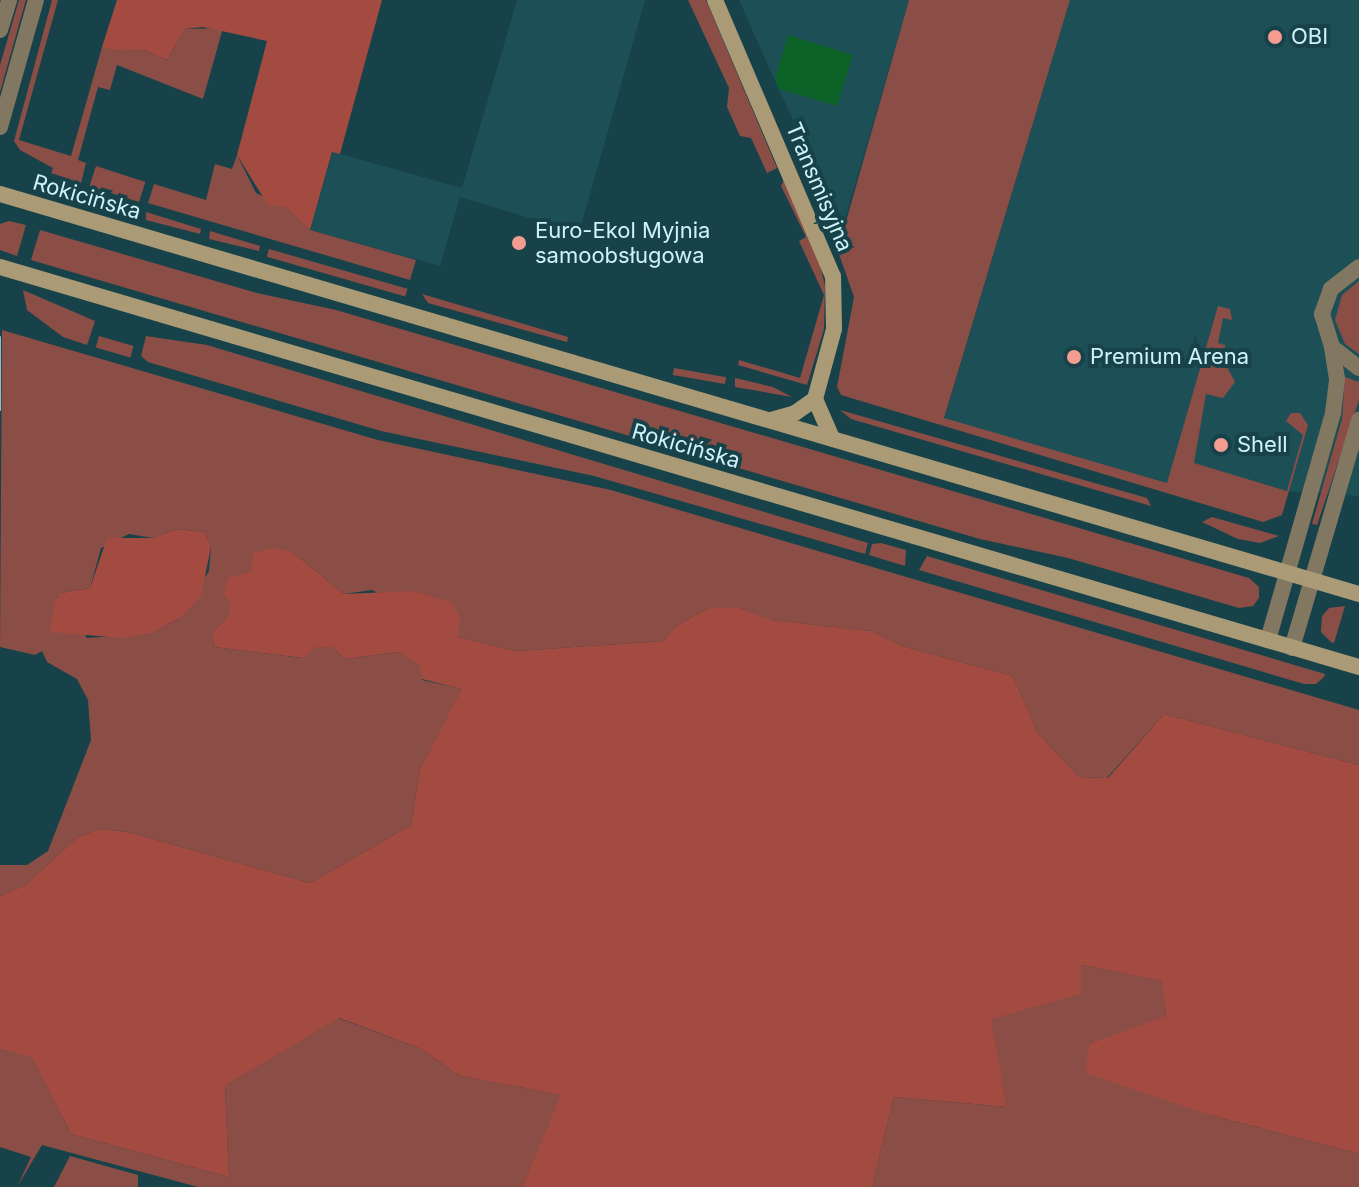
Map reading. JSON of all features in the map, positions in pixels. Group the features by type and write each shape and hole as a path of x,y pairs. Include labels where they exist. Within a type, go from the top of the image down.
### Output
{"main road":[{"name":"Transmisyjna","path":"715,0 833,276 835,321 815,399"},
{"name":"Rokicińska","path":"0,194 1359,594"},
{"name":"Rokicińska","path":"0,267 1359,667"},
{"path":"771,420 795,413 815,399 832,438"}],"street":[{"path":"0,30 9,0"},
{"path":"0,127 36,0"},
{"path":"1268,640 1333,413 1337,379 1332,347 1323,323 1326,297 1338,280 1359,267"},
{"path":"1332,347 1359,368"},
{"path":"1292,648 1359,420"}],"shaded area":[{"path":"19,0 26,0 0,92 0,65"},
{"path":"52,0 58,0 19,140 71,156 102,47 144,50 167,60 185,29 223,28 203,99 117,65 110,90 98,87 78,160 86,163 81,183 51,173 53,168 20,150 14,141"},
{"path":"117,0 382,0 340,154 332,152 310,230 285,207 268,205 237,155 267,41 203,27 185,29 167,60 144,50 108,49 102,47"},
{"path":"517,0 645,0 579,233 460,197 440,266 310,230 333,152 462,188"},
{"path":"688,0 706,0 777,168 767,173 751,138 740,136 727,107 729,88"},
{"path":"739,0 909,0 843,226 779,90"},
{"path":"909,0 1070,0 944,418 1167,483 1218,306 1230,309 1232,320 1223,318 1218,343 1225,345 1224,361 1235,382 1223,398 1206,394 1194,463 1287,491 1303,435 1286,421 1291,413 1300,413 1308,425 1282,515 1263,522 841,395 837,387 854,297 833,237 843,232"},
{"path":"1070,0 1359,0 1359,496 1167,483 944,419"},
{"path":"788,35 853,55 837,106 779,89 775,78"},
{"path":"237,155 256,193 285,207 310,230 416,260 410,280 148,203 154,184 206,200 215,164 232,169"},
{"path":"96,166 145,182 139,202 90,186"},
{"path":"784,180 819,260 825,286 824,329 807,385 738,365 739,360 800,378 824,295 799,241 806,237 781,186"},
{"path":"146,212 201,229 200,234 146,220"},
{"path":"9,221 26,225 17,256 0,250 0,224"},
{"path":"40,230 257,293 336,310 1249,578 1259,587 1259,598 1253,606 1239,608 1068,558 980,539 31,260"},
{"path":"210,231 260,246 259,251 209,239"},
{"path":"269,249 407,289 405,296 267,257"},
{"path":"1359,281 1359,354 1345,344 1335,320 1342,295"},
{"path":"23,290 95,321 87,345 63,337 27,310"},
{"path":"422,294 568,337 567,342 428,303"},
{"path":"2,330 378,440 611,490 1359,710 1359,765 1164,714 1107,778 1079,777 1038,733 1013,676 902,646 871,631 770,620 740,608 709,608 676,626 663,641 516,651 458,637 372,590 344,594 291,551 251,572 226,619 211,633 215,647 302,658 316,647 331,647 346,659 398,652 421,665 422,680 463,689 420,769 411,825 310,883 128,832 99,829 78,837 25,885 0,896 0,865 27,865 48,851 91,740 88,700 77,679 47,662 42,651 35,655 0,647","holes":["177,529 205,532 211,547 209,571 180,618 152,633 87,638 61,593 90,588 101,548 129,534 153,538"]},
{"path":"99,336 134,346 130,357 96,348"},
{"path":"146,336 207,345 868,543 865,554 594,476 381,431 148,362 141,356"},
{"path":"674,368 726,377 725,384 673,375"},
{"path":"1345,377 1359,382 1359,400 1317,525 1312,524 1342,419"},
{"path":"735,378 773,387 792,397 735,387"},
{"path":"840,410 1147,498 1151,506 851,419"},
{"path":"1212,517 1279,536 1260,543 1238,539 1202,522"},
{"path":"177,529 205,532 211,547 201,596 180,618 152,633 122,638 50,632 54,603 61,593 90,588 107,538 153,538"},
{"path":"881,543 906,550 905,566 869,555 872,544"},
{"path":"271,548 291,551 344,594 414,591 452,603 460,618 458,637 516,651 663,641 676,626 709,608 740,608 771,620 871,631 902,646 1013,676 1038,733 1079,777 1108,778 1164,714 1359,765 1359,1154 1210,1115 1085,1073 1090,1043 1166,1016 1162,981 1081,965 1081,994 991,1019 1007,1107 894,1097 872,1187 522,1187 561,1095 460,1076 419,1048 339,1018 225,1086 229,1177 71,1134 32,1057 0,1049 0,896 25,885 78,837 99,829 128,832 310,883 411,825 420,769 462,689 422,679 420,665 398,652 346,659 331,647 316,647 303,658 215,647 211,633 226,619 231,606 224,593 228,578 251,572 253,554"},
{"path":"927,556 1325,674 1316,684 1304,684 919,570"},
{"path":"1345,606 1334,643 1331,642 1321,632 1322,616 1329,608"},
{"path":"1081,965 1163,981 1166,1017 1090,1043 1210,1115 1359,1154 1359,1187 872,1187 894,1097 1007,1107 990,1018 1080,994"},
{"path":"338,1018 419,1048 460,1076 562,1095 522,1187 198,1187 42,1145 17,1187 31,1157 0,1147 0,1049 32,1056 71,1134 229,1177 225,1086"},
{"path":"70,1156 138,1175 138,1187 54,1187"}],"tram line":[{"path":"0,337 0,410"}],"place":[{"name":"OBI","path":"1275,37"},
{"name":"Euro-Ekol Myjnia samoobsługowa","path":"519,243"},
{"name":"Premium Arena","path":"1074,357"},
{"name":"Shell","path":"1221,445"}]}
